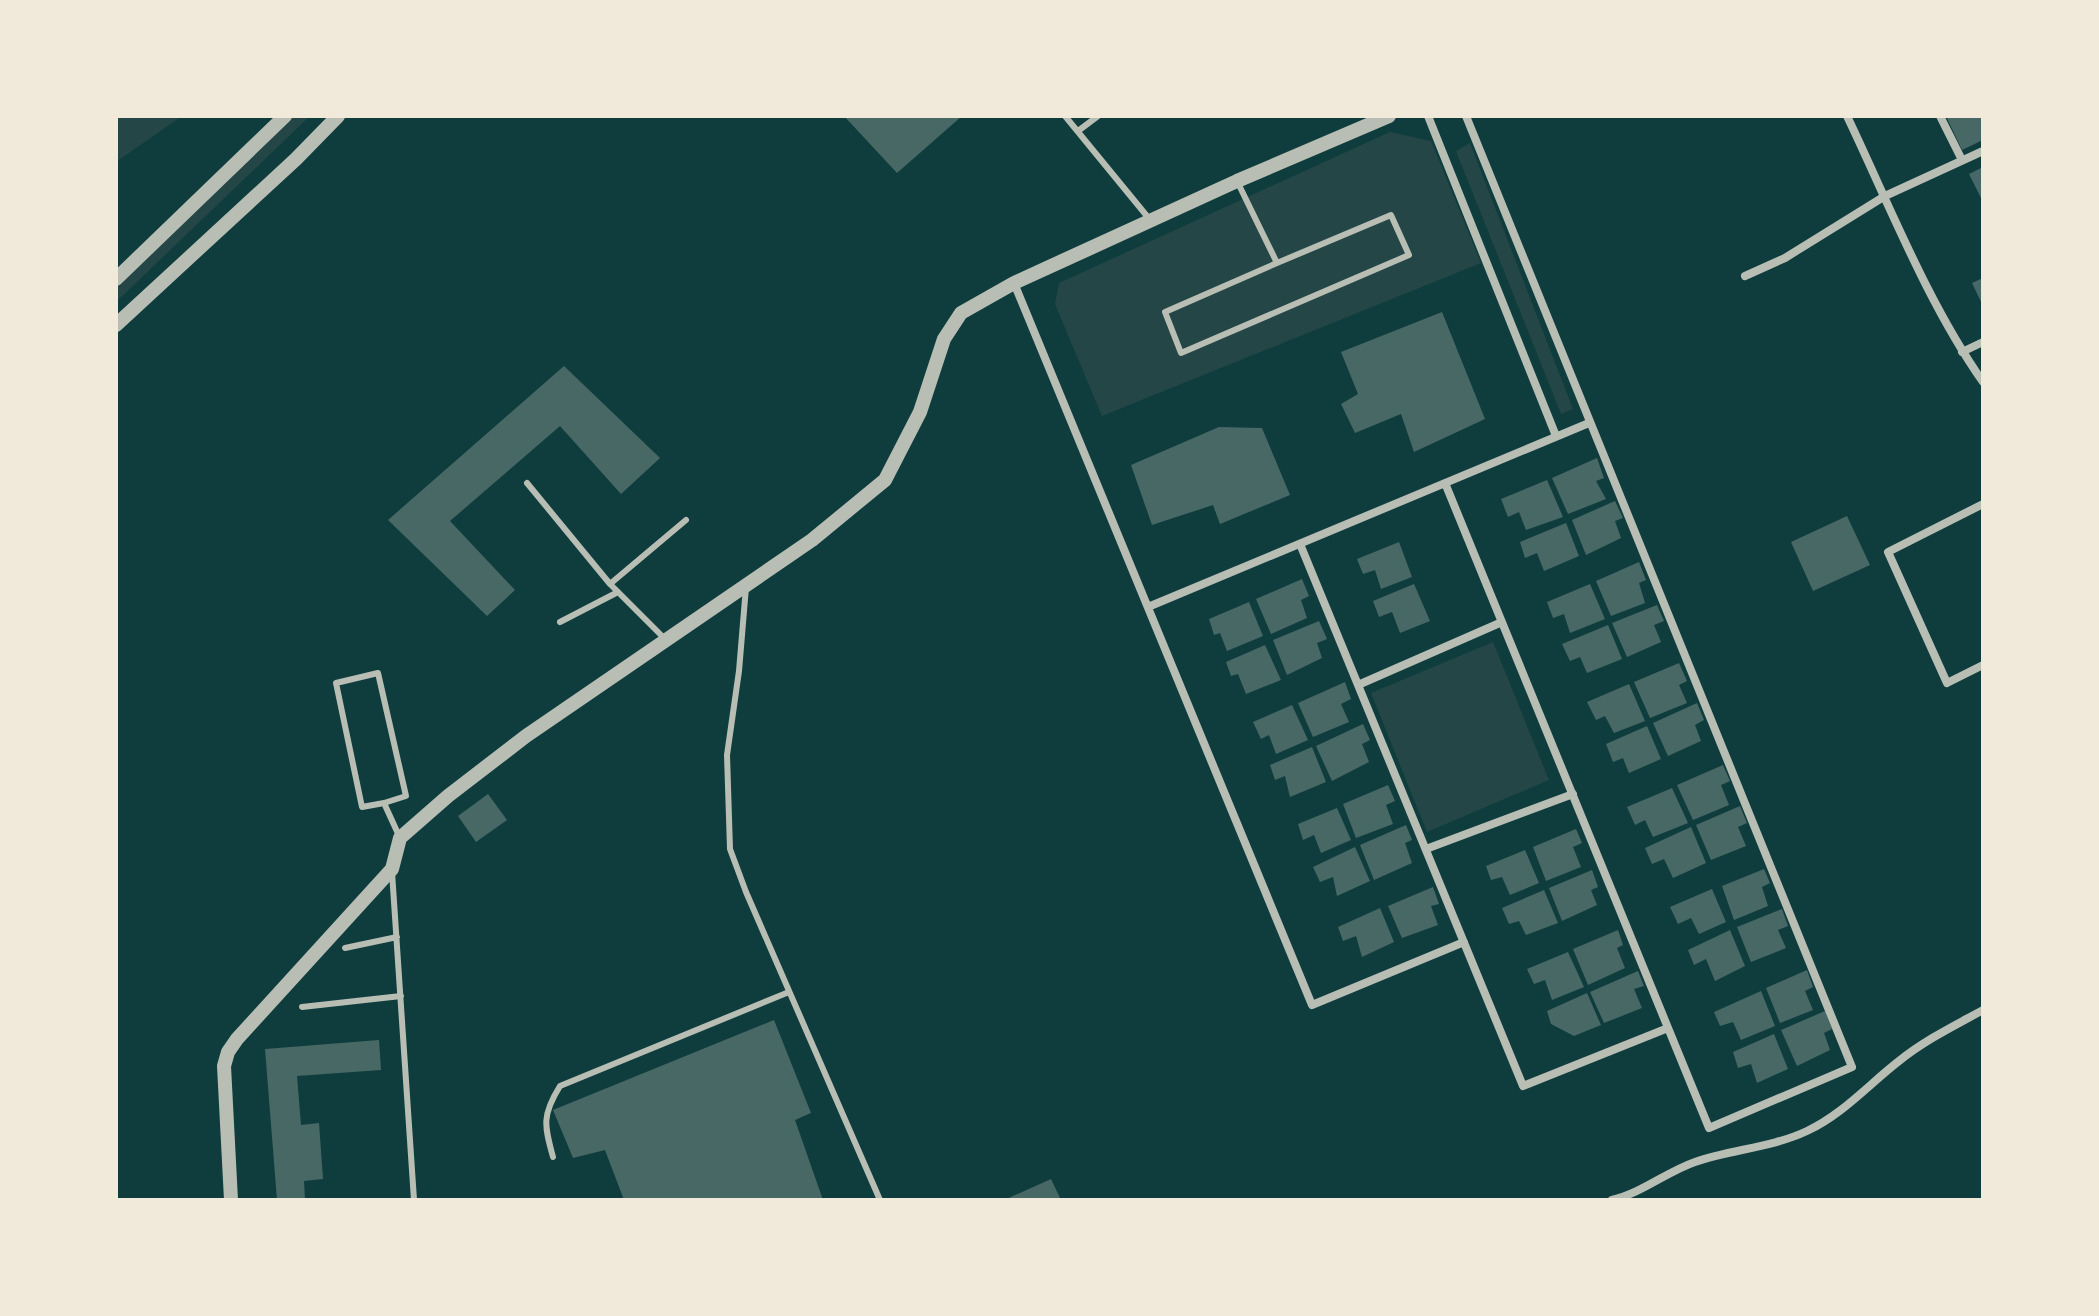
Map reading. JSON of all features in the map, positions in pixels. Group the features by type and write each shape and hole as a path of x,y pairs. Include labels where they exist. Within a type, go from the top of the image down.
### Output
{"street":[{"path":"116,279 178,223 285,116"},
{"path":"116,325 296,159 338,116"},
{"path":"231,1200 224,1066 228,1052 392,869 400,838 515,744 812,540 885,480 920,412 944,339 961,313 1014,283 1237,181 1389,116"},
{"path":"1428,116 1556,436"},
{"path":"1445,483 1709,1128 1852,1067 1466,116"},
{"path":"1847,116 1962,352 1983,382"},
{"path":"1940,116 1962,160"},
{"path":"1745,276 1785,258 1885,196 1983,151"},
{"path":"1014,283 1312,1005 1464,942"},
{"path":"1962,352 1983,342"},
{"path":"1148,607 1589,423"},
{"path":"1983,504 1888,552 1947,683 1983,665"},
{"path":"1300,544 1523,1086 1668,1028"},
{"path":"1358,685 1502,622"},
{"path":"1426,849 1573,794"},
{"path":"1612,1200 1634,1194 1673,1170 1695,1162 1765,1147 1808,1130 1848,1105 1916,1048 1983,1010"}],"lane":[{"path":"1065,116 1151,221"},
{"path":"1078,131 1098,116"},
{"path":"1237,181 1277,263"},
{"path":"1391,215 1409,255 1181,353 1165,312 1277,263 1391,215"},
{"path":"527,483 610,584 665,639"},
{"path":"610,584 686,520"},
{"path":"746,587 739,671 727,755 730,849 880,1200"},
{"path":"560,622 618,592"},
{"path":"378,673 406,796 384,803 362,807 336,683 378,673"},
{"path":"384,803 400,838"},
{"path":"392,869 414,1200"},
{"path":"345,948 397,937"},
{"path":"553,1157 547,1134 546,1108 560,1086 789,992"},
{"path":"302,1007 401,996"}],"shaded area":[{"path":"116,116 182,116 116,162"},
{"path":"291,116 310,116 116,302 116,283"},
{"path":"1390,132 1431,141 1481,263 1102,416 1055,304 1059,283"},
{"path":"1470,143 1573,409 1561,414 1456,151"},
{"path":"1493,642 1549,780 1427,832 1371,693"}],"building":[{"path":"844,116 901,117 962,116 897,173"},
{"path":"1946,116 1982,116 1983,140 1962,150"},
{"path":"1983,167 1983,202 1969,174"},
{"path":"1983,278 1983,306 1972,283"},
{"path":"1442,312 1485,419 1414,452 1401,414 1355,433 1341,404 1358,394 1341,352"},
{"path":"564,366 660,458 621,494 560,426 450,521 515,590 487,616 388,520"},
{"path":"1219,427 1262,428 1290,495 1220,524 1213,505 1152,525 1131,465"},
{"path":"1597,458 1604,478 1596,481 1606,499 1568,514 1552,478"},
{"path":"1547,480 1563,517 1526,530 1519,512 1508,517 1501,499"},
{"path":"1615,501 1623,518 1615,521 1621,538 1586,555 1572,520"},
{"path":"1847,516 1870,565 1813,591 1791,542"},
{"path":"1566,523 1579,556 1544,571 1537,553 1525,558 1520,542"},
{"path":"1399,542 1412,577 1381,589 1375,570 1363,574 1357,559"},
{"path":"1639,562 1646,580 1639,583 1645,603 1611,616 1596,581"},
{"path":"1302,579 1309,596 1301,600 1307,618 1271,634 1256,599"},
{"path":"1414,584 1430,621 1400,633 1392,612 1379,617 1373,601"},
{"path":"1590,584 1605,619 1570,633 1564,614 1553,618 1547,602"},
{"path":"1249,602 1263,636 1227,651 1220,633 1214,635 1209,619"},
{"path":"1657,605 1664,621 1654,625 1661,642 1627,657 1612,623"},
{"path":"1319,621 1327,639 1317,643 1322,658 1287,675 1273,640"},
{"path":"1608,625 1622,659 1587,673 1580,657 1570,661 1562,644"},
{"path":"1265,645 1281,680 1246,694 1238,674 1231,676 1226,662"},
{"path":"1679,663 1687,681 1679,685 1687,703 1650,718 1634,682"},
{"path":"1345,682 1351,699 1341,704 1349,722 1313,737 1298,703"},
{"path":"1629,684 1645,721 1614,733 1605,716 1596,720 1587,702"},
{"path":"1697,703 1704,720 1695,725 1701,741 1668,756 1653,723"},
{"path":"1292,705 1308,740 1276,754 1269,735 1261,739 1253,722"},
{"path":"1363,724 1370,740 1362,744 1369,762 1332,781 1316,746"},
{"path":"1647,726 1661,759 1629,773 1623,758 1613,762 1606,744"},
{"path":"1312,747 1326,782 1290,797 1285,776 1275,780 1270,765"},
{"path":"1723,765 1730,781 1721,785 1729,805 1693,820 1677,785"},
{"path":"1388,785 1395,801 1386,805 1393,824 1356,838 1343,804"},
{"path":"1672,788 1688,823 1653,837 1645,820 1635,825 1627,807"},
{"path":"488,794 507,820 476,842 458,816"},
{"path":"1740,806 1747,823 1738,827 1746,846 1711,860 1696,825"},
{"path":"1337,808 1351,840 1321,853 1314,835 1303,840 1298,824"},
{"path":"1406,825 1412,840 1405,843 1412,863 1374,880 1360,845"},
{"path":"1691,827 1706,863 1673,878 1664,859 1652,864 1645,848"},
{"path":"1576,829 1582,843 1573,847 1581,867 1546,881 1533,847"},
{"path":"1355,847 1370,881 1337,896 1333,877 1320,882 1313,867"},
{"path":"1525,850 1539,883 1510,895 1502,877 1491,880 1486,866"},
{"path":"1764,869 1770,883 1762,887 1768,906 1734,920 1722,886"},
{"path":"1592,870 1598,887 1591,890 1597,905 1562,921 1549,888"},
{"path":"1433,887 1439,904 1431,906 1438,925 1402,938 1388,906"},
{"path":"1712,889 1726,922 1699,934 1691,918 1678,924 1670,907"},
{"path":"1544,890 1558,923 1526,935 1519,921 1509,924 1502,908"},
{"path":"1380,908 1394,942 1362,957 1356,936 1343,941 1338,927"},
{"path":"1782,909 1788,926 1778,930 1786,948 1751,962 1737,927"},
{"path":"1618,930 1623,945 1617,948 1625,968 1588,985 1573,949"},
{"path":"1730,930 1745,966 1715,981 1706,959 1694,965 1688,950"},
{"path":"1568,952 1584,987 1552,1000 1545,980 1534,984 1527,969"},
{"path":"1807,970 1813,987 1805,991 1813,1010 1780,1023 1766,988"},
{"path":"1638,971 1644,986 1634,989 1642,1008 1604,1023 1590,992"},
{"path":"1761,991 1775,1026 1741,1040 1733,1022 1720,1026 1714,1012"},
{"path":"1587,993 1601,1025 1574,1036 1551,1024 1547,1011"},
{"path":"1825,1011 1832,1029 1824,1033 1830,1050 1797,1066 1781,1030"},
{"path":"774,1020 811,1113 795,1120 823,1200 624,1200 605,1150 573,1158 553,1110"},
{"path":"1774,1034 1788,1069 1757,1083 1751,1064 1738,1068 1733,1052"},
{"path":"379,1040 381,1070 297,1076 301,1125 319,1123 323,1179 304,1181 305,1200 277,1200 265,1049"},
{"path":"1051,1179 1061,1200 1004,1200"}]}
